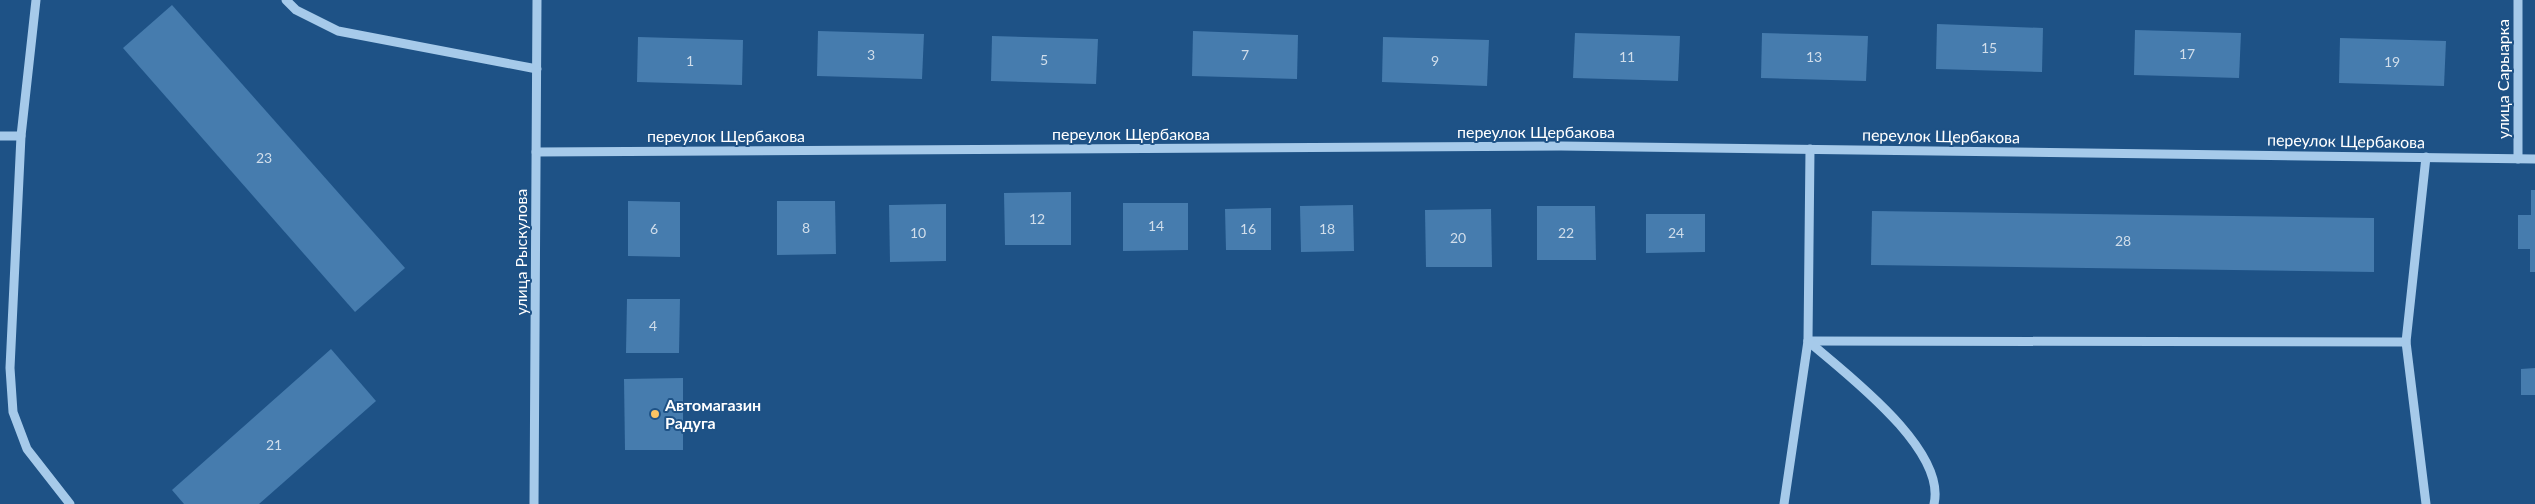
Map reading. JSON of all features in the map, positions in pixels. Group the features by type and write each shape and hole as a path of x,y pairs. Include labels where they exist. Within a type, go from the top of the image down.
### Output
{"street":[{"path":"36,0 21,136 5,368 12,412 27,449 70,504"},
{"path":"286,0 296,10 338,30 537,69"},
{"name":"улица Рыскулова","path":"534,504 537,0"},
{"name":"улица Сарыарка","path":"2518,0 2518,159"},
{"path":"0,136 21,136"},
{"name":"переулок Щербакова","path":"536,152 1561,146 2535,159"},
{"path":"1784,504 1808,341 1810,149"},
{"path":"2426,157 2406,342 2426,504"},
{"path":"1808,341 2406,342"},
{"path":"1808,341 1881,404 1910,437 1931,469 1936,494 1934,504"}],"building":[{"path":"172,5 405,268 355,312 123,48"},
{"path":"1937,24 2043,28 2042,72 1936,69"},
{"path":"2135,30 2241,33 2239,78 2134,75"},
{"path":"818,31 924,34 922,79 817,76"},
{"path":"1193,31 1298,35 1297,79 1192,76"},
{"path":"1575,33 1680,36 1678,81 1573,78"},
{"path":"1762,33 1868,36 1866,81 1761,78"},
{"path":"992,36 1098,39 1096,84 991,81"},
{"path":"638,37 743,40 742,85 637,82"},
{"path":"1383,37 1489,40 1487,86 1382,82"},
{"path":"2340,38 2446,41 2444,86 2339,83"},
{"path":"2531,190 2535,190 2535,272 2530,272 2530,249 2518,249 2518,215 2531,215"},
{"path":"1071,192 1071,245 1005,245 1004,193"},
{"path":"628,201 680,202 680,257 628,256"},
{"path":"777,201 835,201 836,254 777,255"},
{"path":"1123,203 1188,203 1188,250 1123,251"},
{"path":"946,204 946,261 890,262 889,205"},
{"path":"1353,205 1354,251 1301,252 1300,206"},
{"path":"1537,206 1595,206 1596,260 1537,260"},
{"path":"1271,208 1271,250 1226,250 1225,209"},
{"path":"1491,209 1492,267 1426,267 1425,210"},
{"path":"1872,211 2374,218 2374,272 1871,265"},
{"path":"1646,214 1705,214 1705,252 1646,253"},
{"path":"627,299 680,299 679,353 626,353"},
{"path":"331,349 376,401 259,504 184,504 172,490"},
{"path":"2535,368 2535,395 2521,395 2521,369"},
{"path":"683,378 683,450 625,450 624,379"}],"place":[{"name":"Автомагазин Радуга","path":"655,414"}]}
